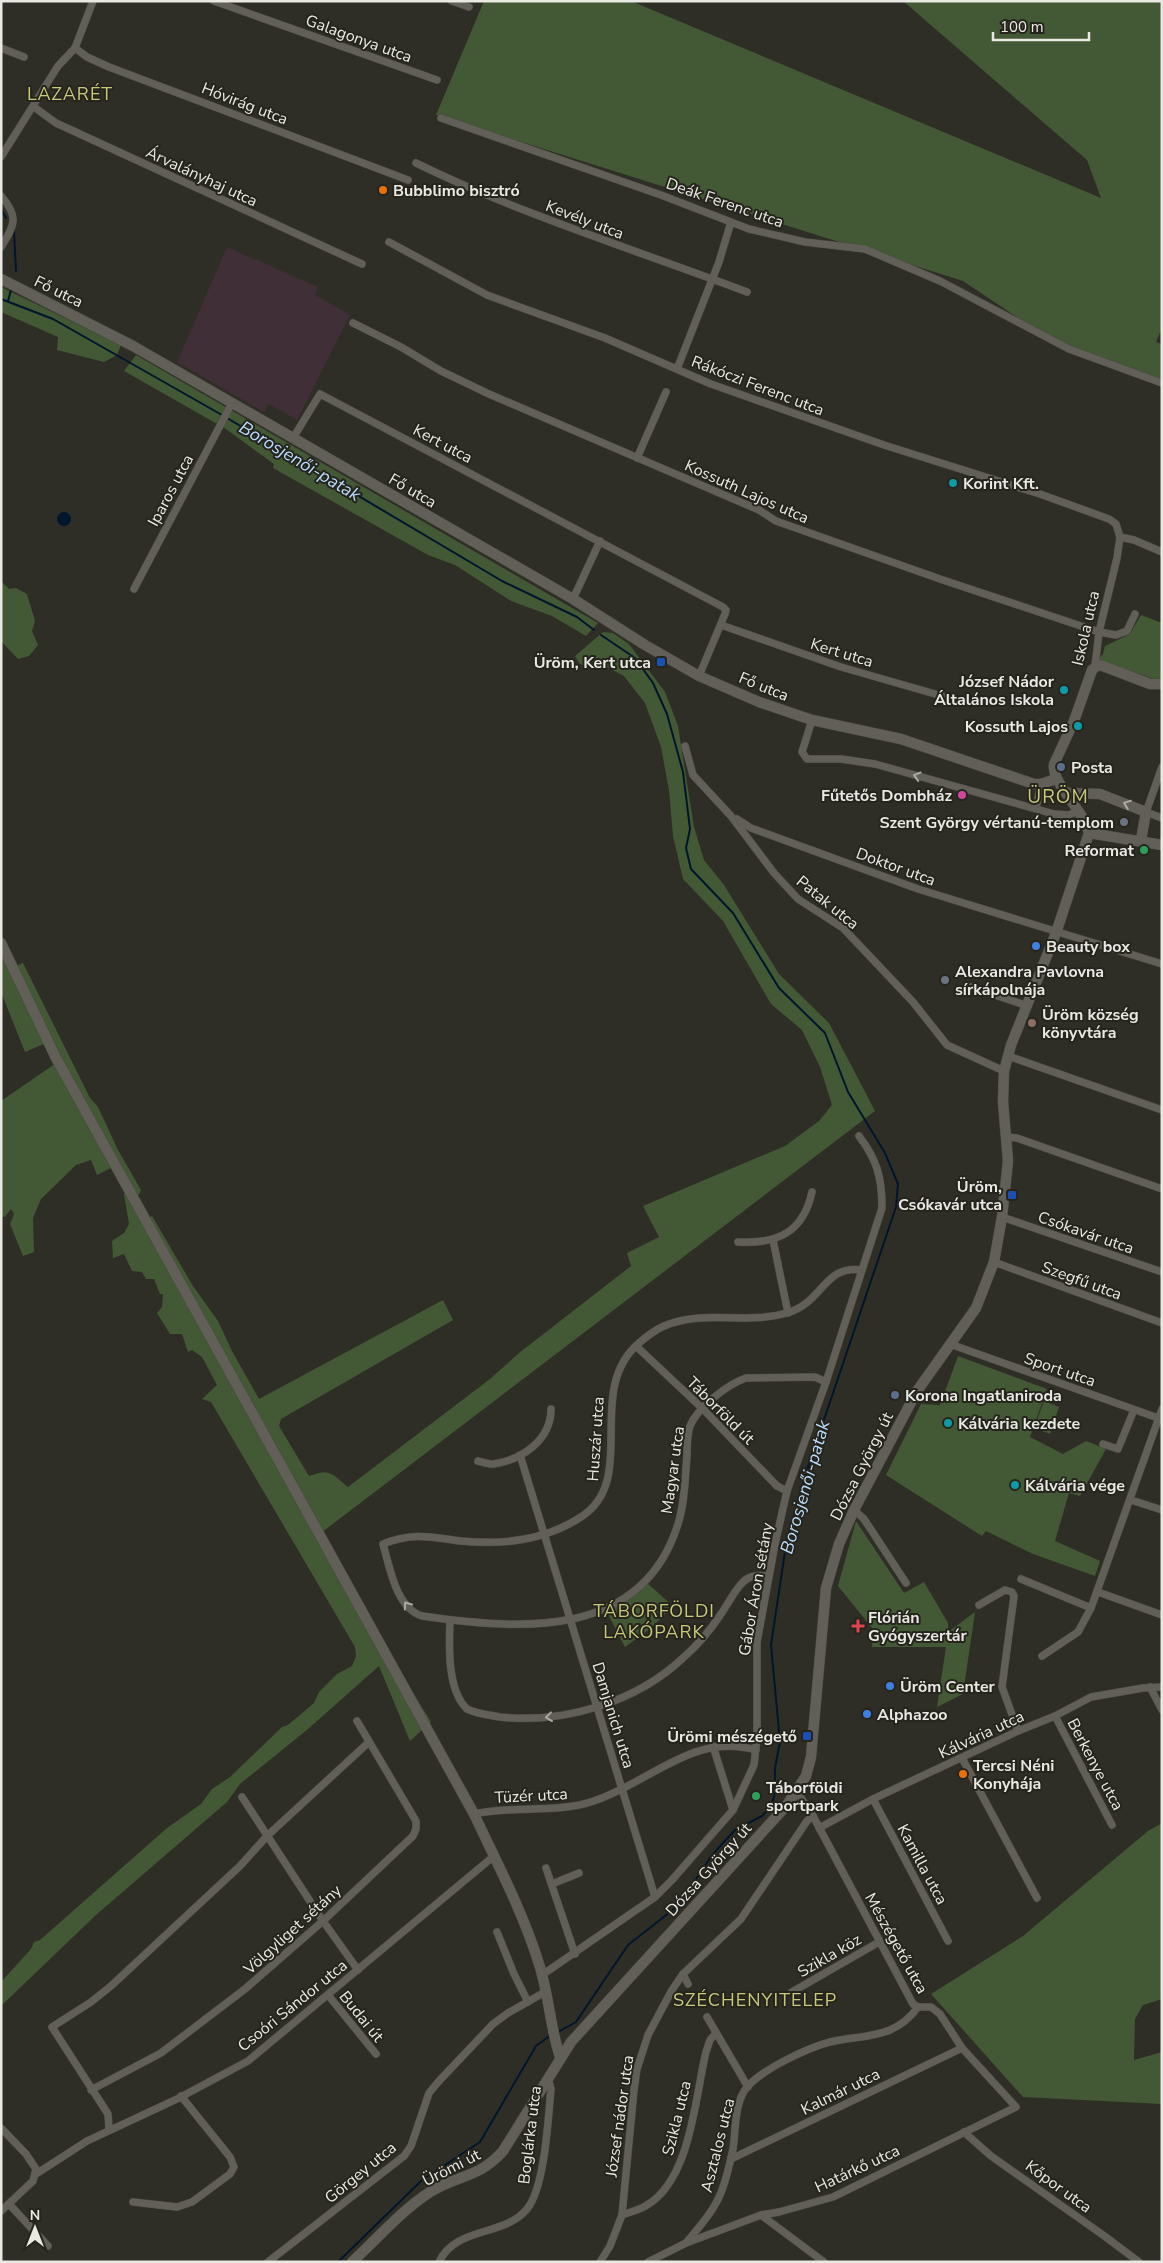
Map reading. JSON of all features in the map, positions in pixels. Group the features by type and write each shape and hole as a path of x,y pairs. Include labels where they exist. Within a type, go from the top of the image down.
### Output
{"street":[{"path":"1,157 58,66 75,48 93,1"},
{"name":"Galagonya utca","path":"214,1 437,80"},
{"path":"452,1 469,7"},
{"path":"1,48 24,57"},
{"name":"Hóvirág utca","path":"75,48 87,57 109,67 408,180"},
{"name":"Árvalányhaj utca","path":"34,107 56,123 362,264"},
{"name":"Deák Ferenc utca","path":"441,118 661,194 749,229 805,242 865,249 940,281 1069,349 1162,383"},
{"name":"Kevély utca","path":"416,163 457,184 570,229 747,292"},
{"path":"1,196 14,211 14,219 1,247"},
{"path":"677,369 732,222"},
{"name":"Rákóczi Ferenc utca","path":"389,242 487,295 605,338 711,384 884,445 1097,514 1116,524 1120,537"},
{"name":"Fő utca","path":"1,279 133,346 573,599 645,645 699,676 759,702 812,720 901,739 1041,784"},
{"name":"Kossuth Lajos utca","path":"353,323 401,346 457,379 759,510 776,521 940,579 1099,632 1116,635 1127,631 1135,614"},
{"path":"637,458 666,392"},
{"name":"Kert utca","path":"293,438 320,394 723,607 726,610 721,625 699,676"},
{"name":"Iparos utca","path":"134,589 232,403"},
{"path":"1120,537 1134,540 1162,552"},
{"name":"Iskola utca","path":"1056,780 1053,771 1054,764 1069,735 1088,678 1095,666 1099,632 1117,558 1120,537"},
{"path":"573,599 600,541"},
{"name":"Kert utca","path":"721,625 841,667 956,700"},
{"path":"1095,666 1108,667 1150,684 1162,684"},
{"path":"812,720 802,752 807,759 875,764 997,800 1068,815 1080,811 1090,795"},
{"name":"Patak utca","path":"685,746 693,775 731,816 774,873 798,899 843,928 913,1002 947,1045 1004,1070"},
{"path":"1141,840 1146,812 1162,767"},
{"path":"1036,808 1041,784 1056,780 1080,811 1089,833 1141,840 1162,845"},
{"path":"1067,793 1107,796 1162,818"},
{"name":"Doktor utca","path":"731,816 751,828 918,890 1162,964"},
{"name":"Dózsa György út","path":"560,2057 571,2042 797,1792 806,1776 811,1757 826,1588 839,1544 854,1510 918,1391 976,1308 994,1262 1007,1176 1008,1137 1004,1102 1004,1070 1056,933 1089,833"},
{"path":"1,943 56,1058 474,1814 526,1926 542,1975 555,2042 560,2057"},
{"path":"968,986 1028,1006"},
{"path":"1008,1056 1162,1110"},
{"name":"Gábor Áron sétány","path":"542,1975 655,1897 733,1810 754,1765 756,1750 757,1642 768,1576 787,1491 826,1382 879,1220 882,1196 873,1154 859,1136"},
{"path":"1008,1137 1017,1138 1162,1189"},
{"path":"738,1242 773,1240 797,1225 805,1215 812,1192"},
{"name":"Csókavár utca","path":"1002,1217 1162,1272"},
{"path":"773,1240 788,1313"},
{"name":"Szegfű utca","path":"994,1262 1162,1323"},
{"name":"Huszár utca","path":"383,1544 397,1538 416,1535 483,1542 504,1541 544,1535 564,1528 593,1508 604,1491 610,1464 612,1389 618,1370 626,1356 636,1346 663,1326 680,1320 702,1316 752,1318 788,1313 808,1303 839,1272 846,1269 862,1270"},
{"name":"Sport utca","path":"950,1344 1160,1419"},
{"name":"Táborföld út","path":"636,1346 703,1409 777,1486 787,1491"},
{"name":"Magyar utca","path":"383,1544 394,1581 405,1605 410,1611 422,1616 519,1625 571,1620 596,1614 632,1594 660,1564 671,1545 679,1522 684,1498 690,1428 694,1418 727,1387 746,1378 815,1377 826,1382"},
{"path":"478,1461 492,1464 520,1455 540,1442 551,1420 551,1409"},
{"path":"1042,1656 1078,1632 1083,1626 1098,1592 1162,1409"},
{"path":"1103,1444 1118,1449 1134,1410"},
{"name":"Damjanich utca","path":"520,1455 655,1897"},
{"path":"1131,1500 1162,1510"},
{"path":"854,1510 864,1518 906,1583"},
{"path":"450,1620 449,1648 451,1672 461,1701 467,1710 516,1718 540,1718 563,1715 597,1707 629,1694 669,1670 706,1633 744,1582 755,1575 768,1576"},
{"path":"1021,1579 1091,1608"},
{"path":"979,1605 1005,1590 1012,1592 1014,1596 1002,1687 1018,1731"},
{"path":"1098,1592 1162,1615"},
{"path":"1150,1687 1162,1710"},
{"name":"Kálvária utca","path":"819,1828 873,1800 1018,1731 1055,1716 1091,1697 1150,1687 1162,1687"},
{"name":"Berkenye utca","path":"1055,1716 1112,1825"},
{"name":"Völgyliget sétány","path":"91,2090 161,2053 246,1989 323,1921 413,1836 416,1821 357,1721"},
{"path":"109,2129 108,2114 52,2027 91,2002 110,1986 240,1866 268,1836 369,1742"},
{"path":"714,1746 733,1810"},
{"name":"Tüzér utca","path":"474,1814 493,1810 567,1808 594,1802 622,1790 686,1755 714,1746 740,1746 756,1750"},
{"path":"962,1758 1037,1898"},
{"path":"797,1792 813,1816"},
{"path":"242,1797 323,1921 358,1970"},
{"name":"Kamilla utca","path":"873,1800 948,1941"},
{"name":"Mészégető utca","path":"813,1816 913,2004 918,2007 931,2007 940,2014 962,2048 1016,2107"},
{"name":"József nádor utca","path":"600,2262 610,2246 622,2216 628,2133 637,2070 648,2035 683,1974 741,1919 807,1821 813,1816"},
{"name":"Csoóri Sándor utca","path":"1,2211 33,2181 36,2174 86,2141 181,2096 248,2060 494,1856"},
{"path":"546,1868 574,1954"},
{"path":"552,1884 579,1873"},
{"path":"497,1932 528,2002"},
{"name":"Szikla köz","path":"792,1992 879,1942"},
{"path":"683,1974 688,1984"},
{"name":"Görgey utca","path":"268,2262 404,2156 411,2146 429,2093 439,2080 493,2024 545,1992"},
{"name":"Budai út","path":"328,1995 376,2054"},
{"name":"Asztalos utca","path":"686,2243 718,2201 731,2159 740,2101 748,2086 772,2068 830,2042 870,2037 888,2032 907,2019 918,2007"},
{"path":"707,2017 748,2086"},
{"name":"Szikla utca","path":"622,2216 648,2204 669,2182 678,2167 687,2144 706,2052 710,2040 716,2033"},
{"name":"Kalmár utca","path":"731,2159 962,2048"},
{"name":"Ürömi út","path":"352,2262 416,2202 430,2192 482,2170 494,2162 504,2151 560,2057"},
{"name":"Boglárka utca","path":"440,2262 447,2251 462,2240 509,2222 527,2209 535,2195 542,2163 551,2089 548,2078"},
{"path":"133,2202 177,2207 192,2202 230,2174 234,2167 230,2157 181,2096"},
{"name":"Határkő utca","path":"648,2262 686,2243 761,2215 833,2198 1016,2107"},
{"path":"1,2128 33,2163 36,2174"},
{"name":"Kőpor utca","path":"964,2132 991,2156 1138,2262"},
{"path":"9,2204 48,2246"},
{"path":"761,2215 824,2262"}],"shaded area":[{"path":"227,247 318,287 315,295 350,315 297,420 269,404 264,412 177,362"}],"green space":[{"path":"484,1 631,1 1101,198 1087,160 903,1 1162,1 1162,328 1156,342 1162,344 1162,383 1050,339 963,281 436,115"},
{"path":"1,287 121,345 117,355 104,362 57,350 58,337 1,312"},
{"path":"136,355 598,623 586,636 552,616 511,601 455,565 428,555 273,468 274,464 226,429 124,371"},
{"path":"1,581 9,589 16,588 27,594 35,621 32,631 38,645 29,656 18,659 1,641"},
{"path":"1141,615 1162,623 1162,678 1157,680 1103,662 1099,658 1103,654 1105,646 1130,634"},
{"path":"603,632 613,633 629,644 665,692 678,726 694,827 704,860 724,885 779,974 829,1023 875,1111 317,1536 431,1722 410,1741 379,1666 308,1729 240,1784 227,1802 96,1915 1,2006 1,1982 31,1949 34,1942 40,1940 167,1828 201,1804 212,1789 230,1777 282,1727 288,1725 314,1703 319,1692 337,1674 352,1666 356,1656 355,1647 211,1402 202,1399 217,1385 202,1357 192,1350 188,1352 182,1334 170,1334 157,1313 162,1307 163,1294 160,1294 154,1279 146,1279 142,1272 132,1271 124,1254 113,1258 112,1241 124,1233 129,1224 124,1194 128,1192 144,1221 152,1216 193,1286 218,1321 232,1351 259,1399 443,1300 453,1320 281,1419 279,1426 309,1476 322,1472 330,1473 348,1487 490,1379 519,1353 631,1266 627,1253 659,1237 643,1206 785,1146 819,1121 832,1105 820,1067 802,1030 771,1004 723,921 683,879 673,836 669,790 661,747 645,703 624,676 607,667 586,668 579,663 575,656"},
{"path":"1,950 10,969 23,963 90,1098 98,1107 118,1150 141,1190 138,1196 119,1164 97,1175 91,1160 76,1165 41,1199 33,1218 34,1252 23,1256 10,1224 14,1214 11,1209 5,1217 1,1216 1,1101 62,1059 53,1040 25,1052 1,992"},
{"path":"958,1356 1047,1389 1030,1437 1063,1454 1086,1441 1106,1449 1080,1496 1069,1493 1055,1541 1100,1561 1095,1576 1033,1554 986,1531 982,1536 886,1475 921,1404 940,1405"},
{"path":"1044,1401 1059,1407 1050,1434 1034,1428"},
{"path":"856,1521 904,1593 924,1582 948,1623 948,1632 975,1612 963,1694 937,1707 946,1647 872,1647 873,1629 838,1586"},
{"path":"647,1583 673,1606 651,1628 625,1647 607,1612 633,1596"},
{"path":"1162,1823 1162,1999 1143,2005 1135,2019 1134,2060 1162,2052 1162,2104 1023,2097 931,1994 1023,1936 1148,1831"}],"water":[{"path":"61,512 67,512 71,519 67,526 61,526 57,522 57,516"}],"waterway":[{"path":"1,209 6,218"},
{"path":"14,231 16,271"},
{"path":"8,301 11,290"},
{"name":"Borosjenői-patak","path":"1,299 53,319 222,415"},
{"name":"Borosjenői-patak","path":"227,418 502,581 577,617 594,630"},
{"name":"Borosjenői-patak","path":"558,2032 576,2022 628,1945 679,1905 712,1855 735,1830 762,1816 772,1805 775,1792 775,1768 780,1742 771,1645 786,1545 808,1467 896,1207 898,1184 885,1153 848,1092 825,1033 779,988 733,913 691,869 686,848 690,829 683,772 667,714 653,683 635,658 601,635"},
{"name":"Borosjenői-patak","path":"338,2262 422,2180 480,2142 536,2046 551,2035"}],"place":[{"name":"Bubblimo bisztró","path":"383,190"},
{"name":"Korint Kft.","path":"953,483"},
{"name":"Üröm, Kert utca","path":"661,662"},
{"name":"József Nádor Általános Iskola","path":"1064,690"},
{"name":"Kossuth Lajos","path":"1078,726"},
{"name":"Posta","path":"1061,767"},
{"name":"Fűtetős Dombház","path":"962,795"},
{"name":"Szent György vértanú-templom","path":"1124,822"},
{"name":"Reformat","path":"1144,850"},
{"name":"Beauty box","path":"1036,946"},
{"name":"Alexandra Pavlovna sírkápolnája","path":"945,980"},
{"name":"Üröm község könyvtára","path":"1032,1023"},
{"name":"Üröm, Csókavár utca","path":"1012,1195"},
{"name":"Korona Ingatlaniroda","path":"895,1395"},
{"name":"Kálvária kezdete","path":"948,1423"},
{"name":"Kálvária vége","path":"1015,1485"},
{"name":"Flórián Gyógyszertár","path":"858,1626"},
{"name":"Üröm Center","path":"890,1686"},
{"name":"Alphazoo","path":"867,1714"},
{"name":"Ürömi mészégető","path":"807,1736"},
{"name":"Tercsi Néni Konyhája","path":"963,1774"},
{"name":"Táborföldi sportpark","path":"756,1796"}],"district":[{"name":"LAZARÉT","path":"70,94"},
{"name":"ÜRÖM","path":"1058,796"},
{"name":"TÁBORFÖLDI LAKÓPARK","path":"654,1621"},
{"name":"SZÉCHENYITELEP","path":"755,2000"}]}
